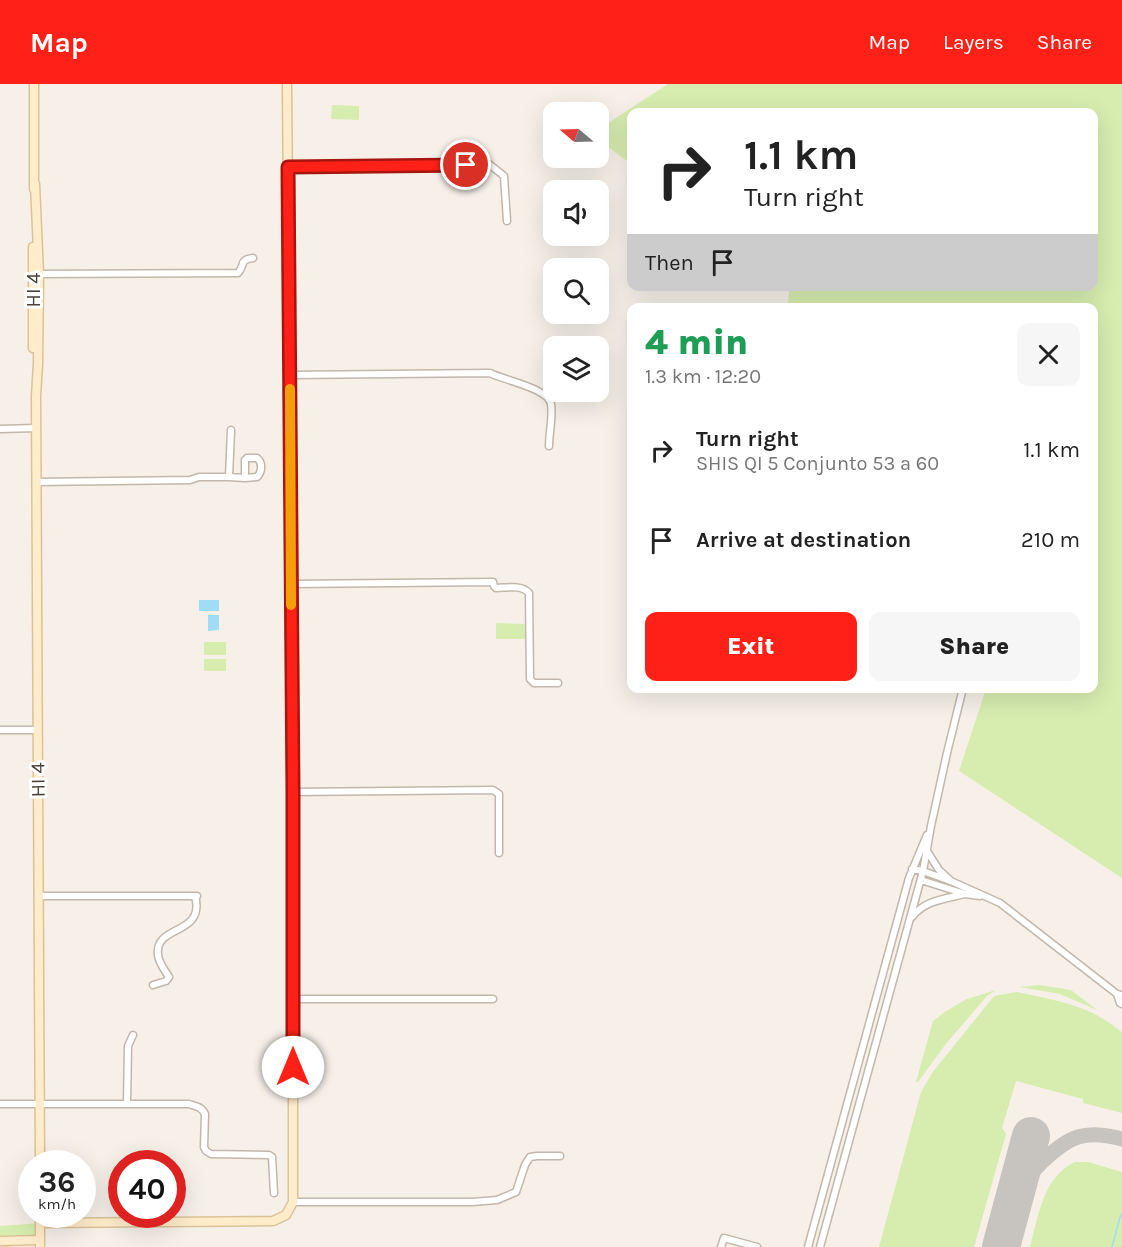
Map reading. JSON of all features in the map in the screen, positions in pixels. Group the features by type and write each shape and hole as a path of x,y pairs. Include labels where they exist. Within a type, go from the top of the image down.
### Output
{"street":[{"name":"HI 4","path":"34,84 36,274 33,367 36,396 40,1150"},
{"path":"96,1219 273,1221 286,1215 293,1202 293,792 287,84"},
{"path":"288,167 489,164 504,176 507,220"},
{"path":"36,274 238,273 246,259 254,258"},
{"path":"290,375 490,373 499,378 515,381 549,398 551,405 549,446"},
{"path":"0,429 36,428"},
{"path":"229,477 231,430"},
{"path":"36,482 189,480 199,477 245,478"},
{"path":"291,584 493,582 496,588 526,589 529,593 530,679 534,683 558,683"},
{"path":"820,1247 921,880 962,693"},
{"path":"0,730 38,730"},
{"path":"293,792 493,790 499,794 499,853"},
{"path":"808,1247 912,869 931,826"},
{"path":"927,851 939,870 953,882"},
{"path":"912,869 953,882 1000,903 1120,994 1122,1004"},
{"path":"921,880 965,894 987,896"},
{"path":"910,920 917,910 929,903 965,894"},
{"path":"39,896 196,896 197,909 191,922 160,942 158,956 169,977 166,981 153,985"},
{"path":"293,999 493,999"},
{"path":"127,1104 128,1046 133,1035"},
{"path":"0,1104 189,1104 203,1109 205,1113 204,1147 206,1151 211,1154 269,1155 272,1157 274,1193"},
{"path":"293,1202 497,1200 516,1192 530,1157 560,1156"},
{"path":"817,1216 818,1221 822,1223 828,1219"},
{"path":"0,1241 40,1244 40,1228"},
{"path":"722,1247 724,1238 757,1247"}],"green space":[{"path":"668,84 1122,84 1122,878 959,771 985,693 1098,693 1098,303 788,303 789,291 1098,291 1098,108 631,108"},
{"path":"332,105 359,106 359,120 331,119"},
{"path":"627,111 627,161 609,148 609,122"},
{"path":"496,623 527,624 527,639 496,639"},
{"path":"204,642 226,642 226,655 204,655"},
{"path":"204,659 226,659 226,671 204,671"},
{"path":"1040,985 1071,990 1097,1010 1060,994 1019,987"},
{"path":"996,990 987,996 916,1082 933,1021 967,999"},
{"path":"1017,992 1086,1010 1122,1032 1122,1113 1083,1103 1083,1099 1016,1081 1002,1128 1006,1134 974,1247 879,1247 921,1092 932,1073 994,996"},
{"path":"1075,1162 1088,1162 1122,1172 1122,1247 1030,1247 1039,1211 1049,1188 1064,1169"},
{"path":"18,1225 18,1228 40,1228 40,1244 0,1247 0,1226"}],"water":[{"path":"199,600 219,600 219,611 199,611"},
{"path":"208,615 219,615 219,630 208,631"}],"waterway":[{"path":"1112,1247 1121,1214"}],"taxiway":[{"path":"1016,1196 1034,1170 1069,1141 1087,1135 1122,1139"}],"runway":[{"path":"1001,1247 1031,1136"}],"slow traffic":[{"path":"290,389 291,605"}],"route":[{"path":"293,1067 288,167 466,165"}]}
